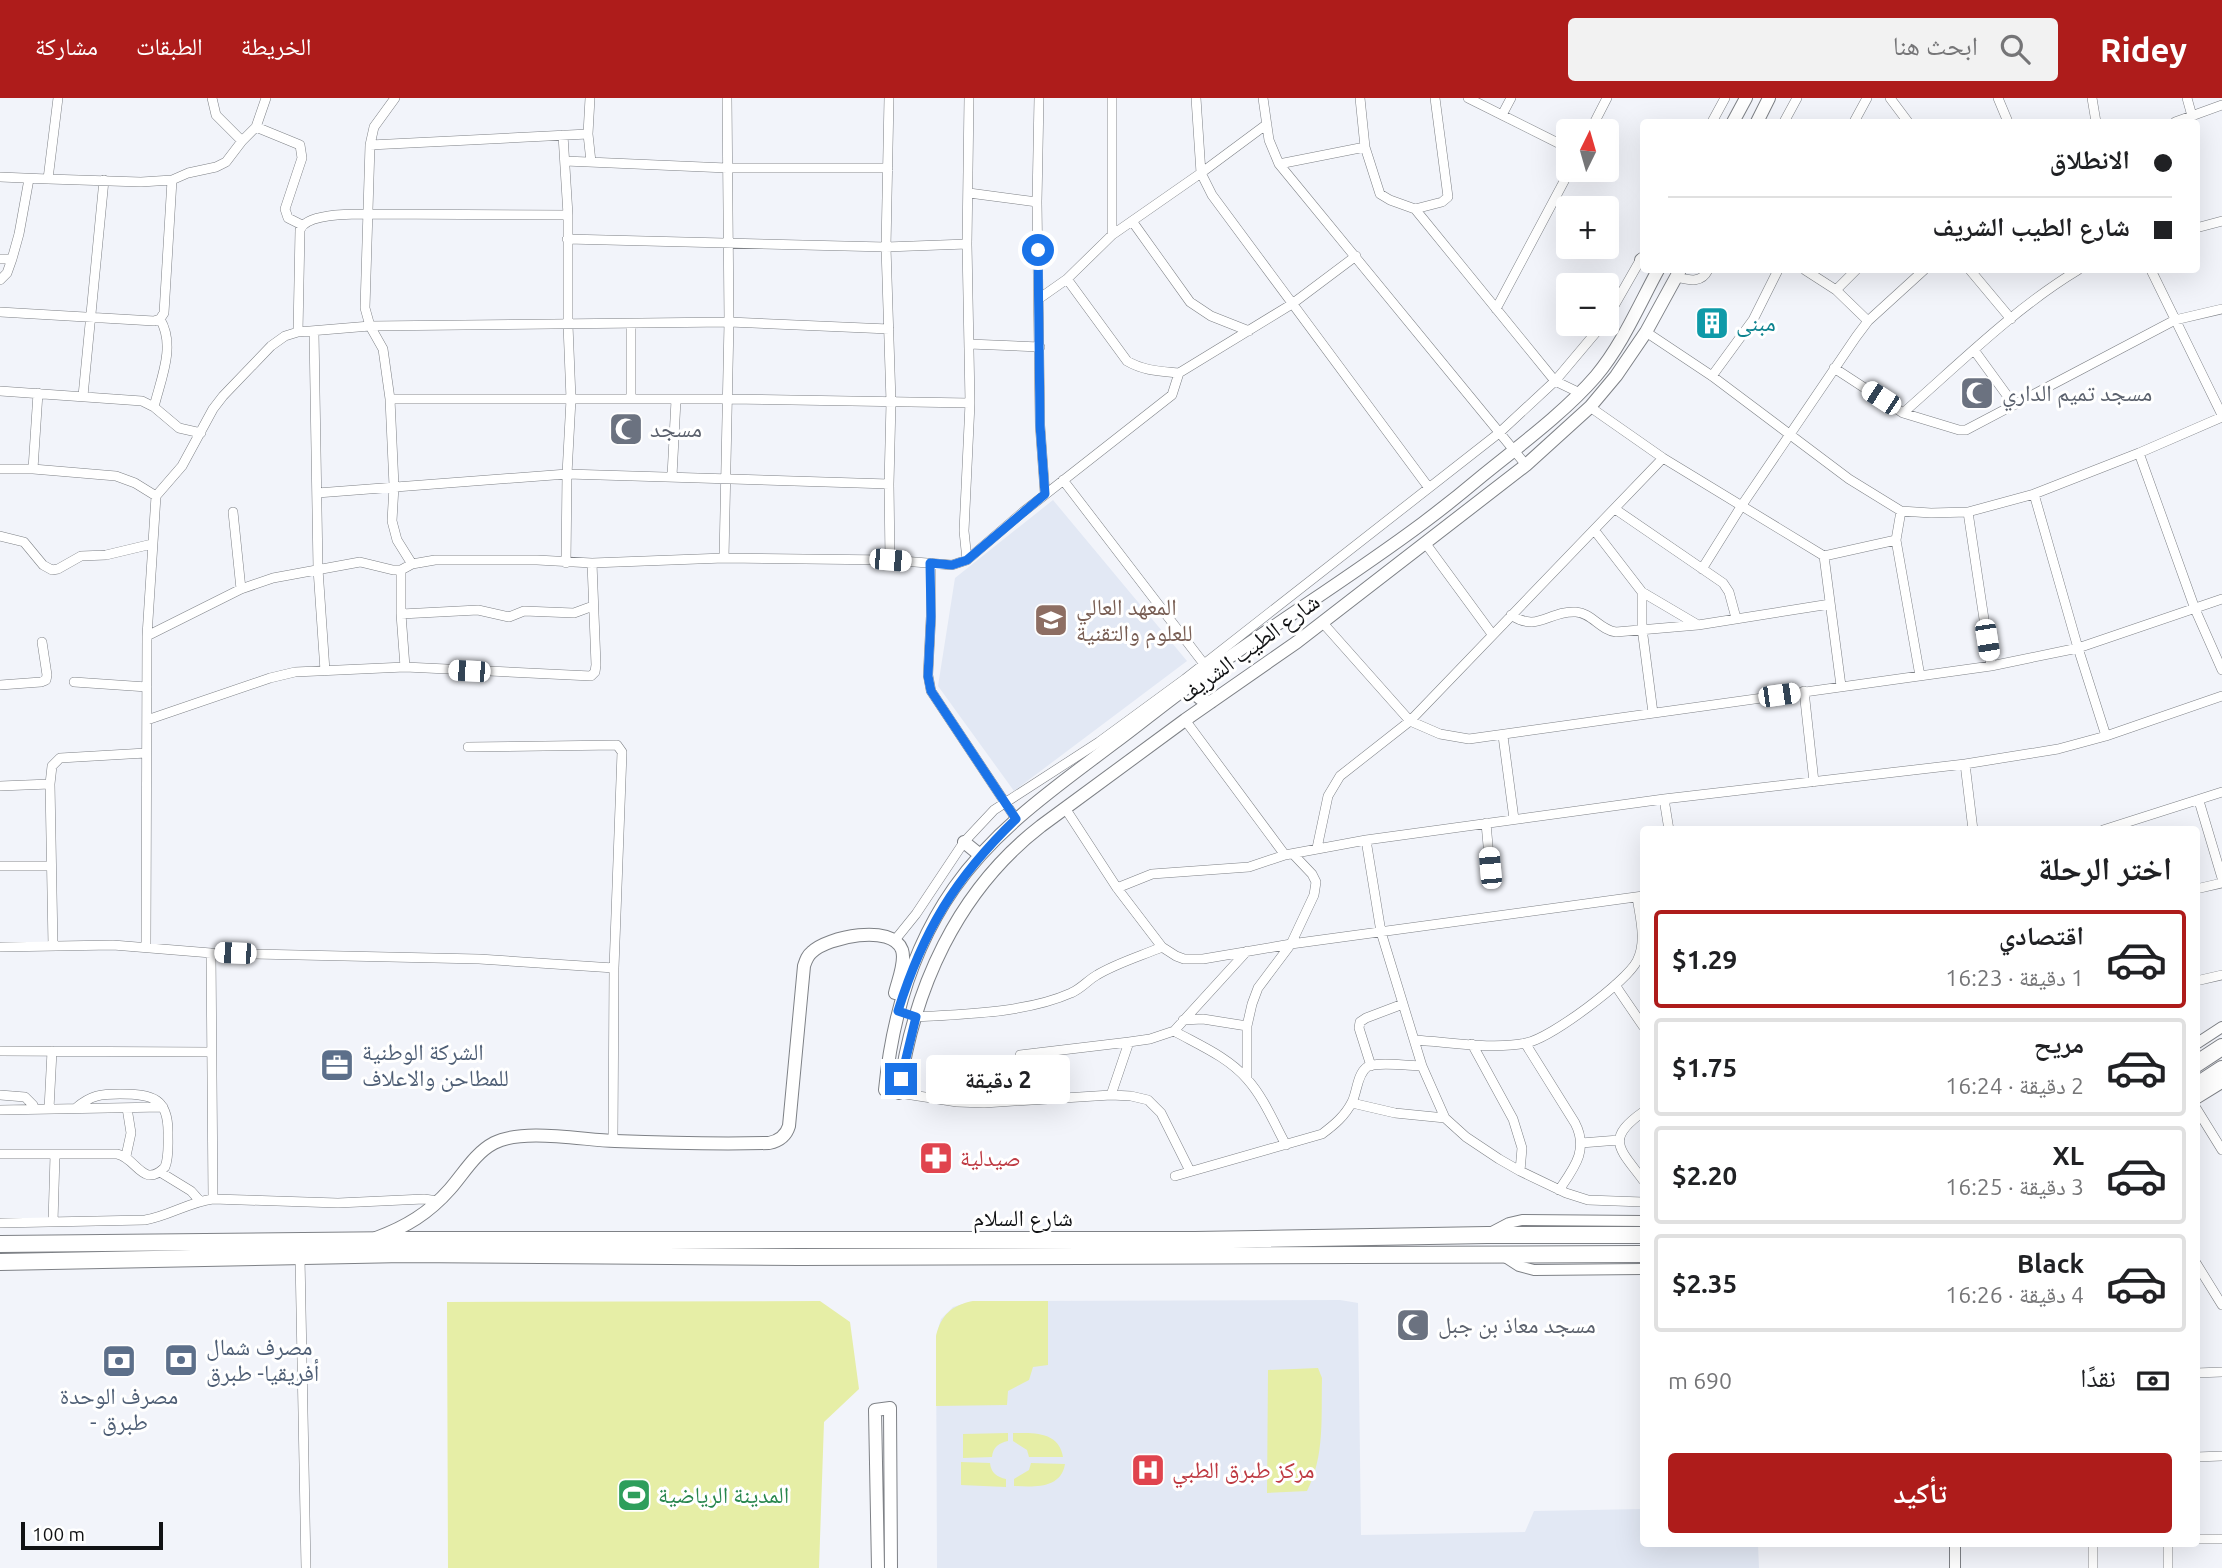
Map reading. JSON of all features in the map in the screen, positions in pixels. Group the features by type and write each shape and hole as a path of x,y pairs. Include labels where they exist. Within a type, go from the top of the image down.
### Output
{"highway":[{"path":"2200,1061 2222,1047"},
{"path":"2200,1083 2222,1069"},
{"name":"شارع السلام","path":"1427,1245 1487,1235 1640,1236"},
{"path":"0,1244 371,1240 403,1247"},
{"name":"شارع السلام","path":"403,1247 925,1241 1427,1245 1500,1253 1640,1254"},
{"path":"0,1262 300,1257 403,1247"}],"main road":[{"path":"1735,119 1746,98"},
{"path":"1758,119 1769,98"},
{"name":"شارع الطيب الشريف","path":"885,1090 888,1056 911,969 928,932 956,886 980,855 1016,819 1192,683 1424,523 1515,450 1580,393 1597,374 1610,356 1655,273"},
{"name":"شارع الطيب الشريف","path":"900,1093 905,1059 916,1017 938,956 967,903 982,882 1018,843 1322,622 1526,466 1590,408 1616,376 1646,332 1678,273"},
{"path":"1192,683 1200,699 1211,702"},
{"path":"1171,700 1183,706 1185,720"},
{"path":"964,842 980,855"},
{"path":"371,1240 411,1224 438,1202 476,1157 503,1139 530,1136 613,1141 769,1143 782,1138 790,1121 804,966 807,957 823,945 857,936 880,935 895,940 903,958 895,1008 916,1017"},
{"path":"878,1568 875,1410 890,1408 891,1568"}],"street":[{"path":"48,179 58,98"},
{"path":"212,98 216,115 242,141"},
{"path":"0,177 141,182 172,180 188,173 216,167 226,162 256,127 266,98"},
{"path":"395,98 374,127 370,145 365,308 370,326 383,349 390,399 394,533 412,564"},
{"path":"590,98 587,134 591,162"},
{"path":"724,558 729,322 727,98"},
{"path":"889,98 886,247 891,402 890,560"},
{"path":"967,560 964,531 970,403 967,244 969,98"},
{"path":"1039,98 1037,202 1040,425 1045,494"},
{"path":"1112,98 1112,235"},
{"path":"1196,98 1200,173 1221,208 1429,488"},
{"path":"1263,98 1272,150 1279,164 1526,466"},
{"path":"1360,98 1365,147 1380,194 1415,209 1555,381 1580,393"},
{"path":"1415,209 1442,202 1448,197 1435,98"},
{"path":"1468,98 1556,142"},
{"path":"1502,115 1511,98"},
{"path":"1596,119 1607,98"},
{"path":"1714,119 1725,98"},
{"path":"1786,119 1797,98"},
{"path":"1856,119 1867,98"},
{"path":"1890,98 1906,119"},
{"path":"1998,98 2007,119"},
{"path":"2092,98 2096,119"},
{"path":"2187,98 2192,116"},
{"path":"2184,119 2222,105"},
{"path":"1040,298 1067,279 1112,235 1267,124"},
{"path":"256,127 300,145 302,158 285,209 288,218 302,225"},
{"path":"370,145 587,134"},
{"path":"563,135 568,215 571,399 566,563"},
{"path":"1279,164 1365,147"},
{"path":"565,161 727,168 888,168"},
{"path":"0,280 7,273 12,259 29,179"},
{"path":"83,397 104,180"},
{"path":"0,313 154,321 160,319 164,313 172,180"},
{"path":"1496,309 1564,182"},
{"path":"969,193 1037,202"},
{"path":"298,332 302,225 306,221 336,215 369,214 568,215"},
{"path":"1132,221 1190,302 1211,316 1249,331"},
{"path":"2200,227 2222,221"},
{"path":"567,239 886,247 967,244"},
{"path":"1067,279 1127,361 1149,370 1179,373 1292,304 1356,256"},
{"path":"0,259 12,259"},
{"path":"1619,298 1640,262"},
{"path":"1678,273 1695,281 1705,273"},
{"path":"1712,376 1753,320 1776,273"},
{"path":"1810,273 1836,289 1868,321"},
{"path":"1836,289 1853,273"},
{"path":"1702,569 1742,505 1868,321 1921,273"},
{"path":"1973,273 2011,319"},
{"path":"1903,413 2011,319 2072,273"},
{"path":"1646,332 1712,376 1849,479 1901,511 1968,512 2034,494 2139,453 2222,416 2152,273"},
{"path":"1834,368 1903,413 1966,430 2175,320 2222,309"},
{"path":"154,407 169,345 160,319"},
{"path":"146,947 147,636 156,496 182,466 213,409 271,346 285,336 298,332 370,326 729,322 889,329"},
{"path":"631,399 632,324"},
{"path":"314,332 318,569 325,671"},
{"path":"895,940 916,914 964,842 1003,803 1099,742 1204,664 1499,433 1555,381 1593,336"},
{"path":"970,344 1040,347"},
{"path":"1975,350 2014,405"},
{"path":"147,636 241,589 273,578 364,562 401,570 412,564 435,560 537,560 592,564 724,558 890,560 952,565 967,560 1045,494 1172,395 1179,373"},
{"path":"0,391 142,401 154,407 179,428 201,433"},
{"path":"33,469 38,393"},
{"path":"390,399 728,399 970,403"},
{"path":"672,476 676,400"},
{"path":"1590,408 1663,457 1824,556 1896,540"},
{"path":"2139,453 2195,609 2222,670"},
{"path":"1317,848 1328,796 1335,782 1410,721 1595,531 1663,457"},
{"path":"0,469 116,476 135,483 156,496"},
{"path":"317,493 567,474 889,484"},
{"path":"1063,480 1204,664"},
{"path":"2034,494 2106,736"},
{"path":"1615,509 1727,587 1735,618"},
{"path":"1901,511 1896,540 1920,676"},
{"path":"233,512 241,589"},
{"path":"1968,512 1992,666"},
{"path":"1595,531 1642,592 1698,625"},
{"path":"0,536 24,542 43,565 52,570 81,556 106,555 152,544"},
{"path":"1426,544 1492,634"},
{"path":"1824,556 1841,686"},
{"path":"930,563 928,676 931,691 1016,819"},
{"path":"147,720 295,672 405,667 591,676 596,665 592,564"},
{"path":"401,570 405,667"},
{"path":"1642,592 1642,628 1653,713"},
{"path":"1322,622 1410,721 1440,734 1469,739 1992,666 2078,648 2222,600"},
{"path":"1511,615 1530,623 1567,612 1577,612 1586,614 1610,631 1698,625 1830,604"},
{"path":"401,614 478,610 509,617 524,611 555,614 593,606"},
{"path":"0,685 46,680 42,642"},
{"path":"74,682 147,687"},
{"path":"1804,691 1814,782"},
{"path":"1117,888 1152,874 1249,867 1289,854 1366,840 1664,799 1965,764 2058,749 2106,736 2222,695"},
{"path":"1185,720 1289,854 1312,874 1315,883 1314,895 1291,944 1258,988 1247,1026 1247,1078"},
{"path":"1503,736 1514,819"},
{"path":"468,747 620,747 622,761 614,968 613,1141"},
{"path":"53,946 50,785 52,766 60,758 146,753"},
{"path":"1965,764 1973,826"},
{"path":"0,786 50,785"},
{"path":"2116,826 2222,792"},
{"path":"1664,799 1668,826"},
{"path":"2199,801 2222,880 2200,888"},
{"path":"1065,808 1117,888 1162,947 1176,956 1193,960 1291,944 1640,897 1640,920"},
{"path":"1486,823 1490,868"},
{"path":"1366,840 1381,932 1422,1066 1445,1118 1466,1137 1520,1171 1559,1190 1588,1200 1640,1202"},
{"path":"0,866 51,866"},
{"path":"0,947 103,945 211,953 470,958 614,968"},
{"path":"916,1017 985,1012 1059,998 1110,969 1162,947"},
{"path":"1020,1055 1150,1039 1174,1031 1247,951"},
{"path":"211,953 213,1199"},
{"path":"1414,1040 1472,1044 1525,1043 1538,1040 1553,1032 1615,985 1637,961 1640,953"},
{"path":"2200,980 2222,975"},
{"path":"1615,985 1640,1022"},
{"path":"1371,1066 1359,1028 1360,1022 1403,1004"},
{"path":"1183,1020 1203,1019 1247,1026"},
{"path":"2200,1041 2222,1027"},
{"path":"1174,1031 1222,1058 1247,1078 1286,1145"},
{"path":"1111,1095 1129,1042"},
{"path":"1525,1043 1575,1123 1581,1143 1576,1165 1559,1190"},
{"path":"1472,1044 1513,1119 1522,1148 1520,1171"},
{"path":"0,1051 211,1052"},
{"path":"50,1109 52,1051"},
{"path":"1175,1176 1322,1134 1338,1122 1352,1103 1362,1072 1371,1066 1422,1066"},
{"path":"2200,1097 2222,1083"},
{"path":"900,1093 957,1102 984,1103 1111,1095 1140,1097 1156,1106 1161,1113 1190,1171"},
{"path":"76,1108 88,1098 104,1094 145,1094 155,1098 163,1107 168,1122 167,1160 160,1172"},
{"path":"0,1095 25,1097 34,1109"},
{"path":"1352,1103 1395,1113 1445,1118"},
{"path":"0,1110 163,1107"},
{"path":"126,1156 131,1133 127,1108"},
{"path":"1640,1114 1625,1125 1619,1140 1622,1151 1640,1176"},
{"path":"2200,1114 2222,1150"},
{"path":"1581,1143 1619,1140"},
{"path":"0,1154 126,1156 142,1174 160,1172 191,1191 200,1201"},
{"path":"52,1222 55,1155"},
{"path":"0,1223 145,1220 213,1199 338,1203 424,1199 438,1202"},
{"path":"1487,1235 1509,1223 1522,1220 1640,1221"},
{"path":"1500,1253 1519,1266 1534,1270 1640,1269"},
{"path":"300,1257 306,1568"},
{"path":"2200,1268 2218,1289 2222,1305"},
{"path":"2200,1373 2222,1372"},
{"path":"2200,1457 2222,1455"},
{"path":"2200,1539 2222,1539"},
{"path":"1955,1547 1955,1568"},
{"path":"2093,1547 2093,1568"},
{"path":"2168,1547 2168,1568"}],"shaded area":[{"name":"المعهد العالي للعلوم والتقنية","path":"1053,500 1187,661 1014,791 938,686 955,578"},
{"name":"مركز طبرق الطبي","path":"1340,1300 1358,1303 1361,1535 1525,1532 1534,1511 1640,1509 1640,1547 1758,1547 1759,1568 937,1568 936,1336 941,1319 953,1307 973,1301"}],"green space":[{"name":"المدينة الرياضية","path":"820,1301 850,1322 859,1389 824,1422 819,1568 448,1568 447,1302"},
{"path":"973,1301 1048,1301 1048,1365 1033,1367 1029,1380 1008,1391 1007,1405 936,1406 938,1329 953,1308"},
{"path":"1318,1368 1322,1378 1322,1422 1313,1478 1307,1491 1267,1493 1268,1370"},
{"path":"1008,1433 1008,1441 997,1446 992,1457 963,1458 963,1434"},
{"path":"1013,1433 1037,1434 1051,1438 1061,1449 1063,1457 1029,1457 1027,1450 1013,1441"},
{"path":"961,1462 990,1463 995,1474 1006,1479 1006,1487 961,1485"},
{"path":"1031,1463 1065,1464 1058,1478 1046,1485 1014,1486 1014,1479 1029,1470"}],"place":[{"name":"مبنى","path":"1712,323"},
{"name":"مسجد تميم الداري","path":"1977,393"},
{"name":"مسجد","path":"626,429"},
{"name":"المعهد العالي للعلوم والتقنية","path":"1051,620"},
{"name":"الشركة الوطنية للمطاحن والاعلاف","path":"337,1065"},
{"name":"صيدلية","path":"936,1158"},
{"name":"مسجد معاذ بن جبل","path":"1413,1325"},
{"name":"مصرف شمال أفريقيا- طبرق","path":"181,1360"},
{"name":"مصرف الوحدة - طبرق","path":"119,1361"},
{"name":"مركز طبرق الطبي","path":"1148,1470"},
{"name":"المدينة الرياضية","path":"634,1495"}],"route":[{"path":"901,1079 916,1017 898,1011 917,956 939,912 956,886 980,855 1016,819 931,691 928,676 930,563 952,565 967,560 1045,494 1040,425 1038,250"}]}
